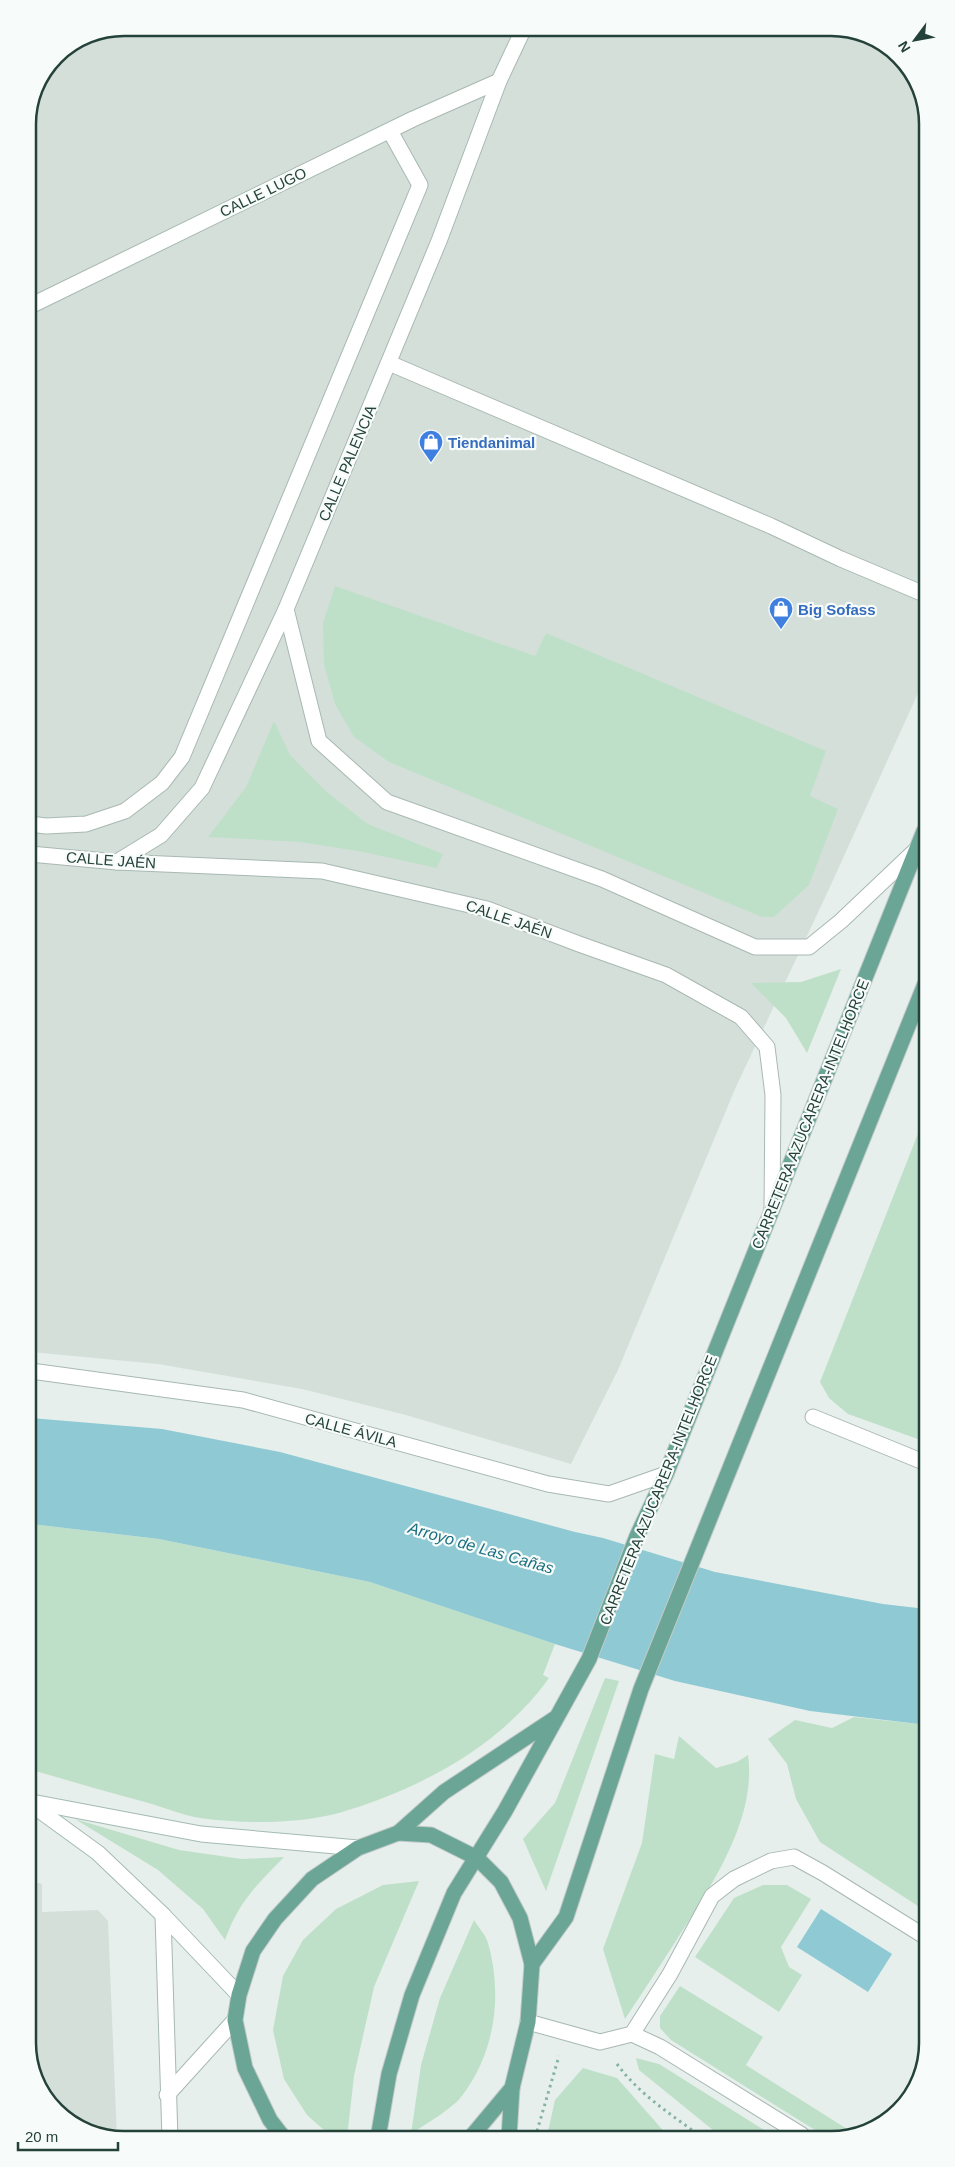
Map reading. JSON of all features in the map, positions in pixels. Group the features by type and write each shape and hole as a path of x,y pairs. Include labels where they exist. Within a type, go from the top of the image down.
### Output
{"main road":[{"name":"CARRETERA AZUCARERA-INTELHORCE","path":"379,2131 389,2074 412,1995 454,1893 477,1858 589,1659 637,1536 666,1474 919,844"},
{"path":"532,1964 566,1917 641,1688 919,999"},
{"path":"279,2131 270,2120 245,2068 235,2020 239,1995 253,1951 275,1919 312,1880 358,1848 398,1833 444,1792 557,1717"},
{"path":"398,1833 432,1835 477,1858 502,1882 520,1918 532,1964 528,2022 512,2088 509,2131"},
{"path":"476,2131 512,2088"},
{"path":"270,2120 283,2131"}],"street":[{"name":"CALLE PALENCIA","path":"117,862 161,835 202,788 286,610 439,241 500,82 520,36"},
{"name":"CALLE LUGO","path":"36,302 390,131 500,82"},
{"path":"36,825 86,824 125,811 162,783 182,757 420,185 390,131"},
{"path":"388,363 771,526 841,559 919,592"},
{"path":"286,610 319,741 387,802 602,879 755,947 809,947 841,921 917,849"},
{"name":"CALLE JAÉN","path":"36,855 117,862 322,870 487,909 666,975 741,1017 767,1046 773,1095 772,1210"},
{"name":"CALLE ÁVILA","path":"36,1371 243,1400 556,1486 609,1494 666,1474"},
{"path":"813,1417 919,1460"},
{"path":"36,1803 201,1834 358,1848"},
{"path":"36,1809 98,1853 163,1915 239,1995"},
{"path":"632,2034 670,1974 712,1896 734,1879 771,1861 794,1857 823,1872 919,1933"},
{"path":"163,1915 170,2131"},
{"path":"168,2095 235,2020"},
{"path":"528,2022 600,2042 632,2034 660,2047 796,2131"}],"path":[{"path":"536,2131 552,2074 568,2032"},
{"path":"600,2042 626,2076 694,2131"}],"shaded area":[{"path":"125,36 836,36 864,43 884,54 890,59 890,65 896,65 901,71 914,96 919,119 919,691 735,1089 618,1370 571,1464 406,1415 302,1389 158,1364 36,1352 36,119 45,85 58,66 75,51 102,39"},
{"path":"36,1882 42,1884 42,1912 98,1910 108,1921 117,2131 85,2122 71,2113 51,2092 39,2065 36,2042"}],"green space":[{"path":"335,586 535,656 546,633 826,751 810,796 838,809 809,885 774,917 762,917 389,762 354,737 335,704 324,665 323,623"},
{"path":"274,721 290,755 328,793 368,824 443,854 437,868 358,851 300,842 208,837 246,787"},
{"path":"841,969 807,1053 786,1018 751,983 801,982"},
{"path":"919,1131 919,1439 848,1414 829,1398 820,1382"},
{"path":"36,1525 159,1539 370,1582 555,1644 543,1675 549,1678 507,1725 482,1745 428,1778 398,1792 339,1813 323,1817 270,1822 200,1818 36,1771"},
{"path":"605,1678 619,1681 546,1891 523,1839 555,1803"},
{"path":"854,1717 919,1724 919,1907 820,1842 796,1799 787,1764 768,1739 795,1720 832,1728"},
{"path":"679,1736 716,1768 737,1762 748,1755 749,1779 746,1803 739,1827 718,1873 625,2019 603,1949 642,1843 655,1754 674,1759"},
{"path":"75,1819 179,1850 242,1859 284,1857 242,1904 225,1940 203,1909 158,1870"},
{"path":"419,1881 374,1987 354,2076 348,2131 325,2131 307,2115 284,2079 273,2030 283,1976 303,1940 336,1909 383,1885"},
{"path":"763,1885 787,1885 811,1899 781,1947 789,1967 802,1975 779,2012 695,1957 734,1898"},
{"path":"474,1920 487,1940 493,1963 495,2003 488,2043 482,2062 473,2080 457,2102 416,2131 411,2131 421,2065 440,1998"},
{"path":"680,1986 763,2037 746,2065 847,2129 817,2131 671,2040 660,2028 660,2016"},
{"path":"636,2058 659,2064 766,2131 714,2131 639,2070"},
{"path":"583,2068 617,2078 664,2131 548,2131 555,2100"}],"water":[{"name":"Arroyo de Las Cañas","path":"36,1418 162,1429 280,1452 603,1538 715,1572 883,1604 919,1608 919,1724 810,1711 675,1681 555,1644 370,1582 159,1539 36,1525"},
{"path":"821,1909 892,1954 868,1992 797,1947"}],"place":[{"name":"Tiendanimal","path":"431,463"},
{"name":"Big Sofass","path":"781,630"}]}
